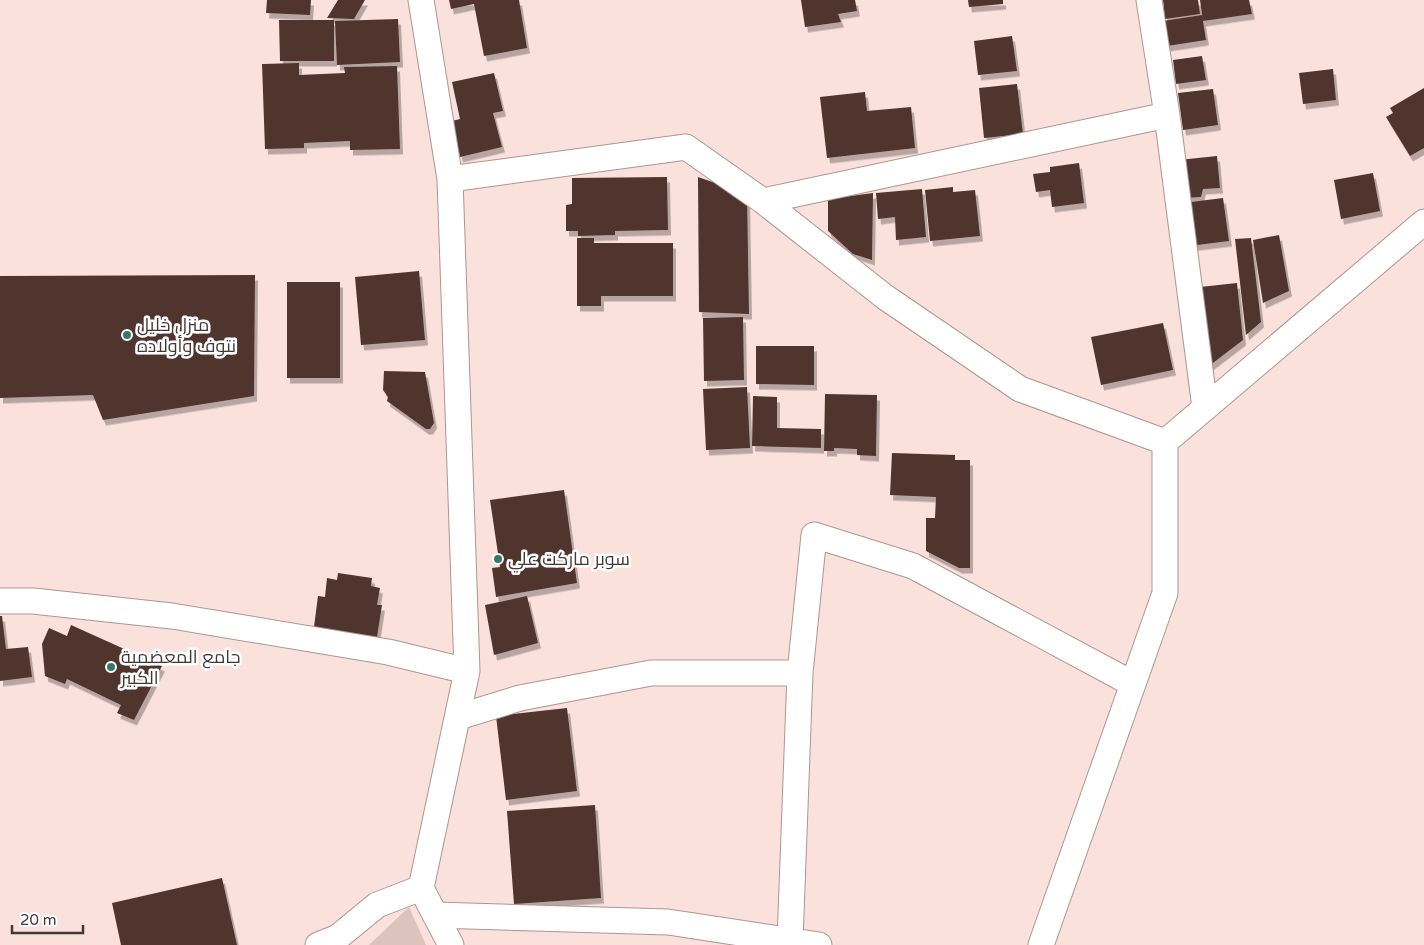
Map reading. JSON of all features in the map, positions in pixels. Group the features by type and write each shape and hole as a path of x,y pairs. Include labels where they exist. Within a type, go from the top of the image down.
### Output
{"street":[{"path":"421,0 450,178 468,671 421,888 451,945"},
{"path":"1149,0 1167,115 1205,408"},
{"path":"763,201 1167,115"},
{"path":"450,178 686,147 763,201 884,297 1020,389 1165,442"},
{"path":"1041,945 1165,593 1165,442 1424,222"},
{"path":"790,941 800,673 814,535 913,566 1133,684"},
{"path":"0,601 33,601 172,616 388,652 468,671"},
{"path":"458,717 520,698 650,673 800,673"},
{"path":"318,945 338,937 376,905 421,888"},
{"path":"435,915 668,922 819,945"}],"shaded area":[{"path":"409,907 426,945 369,945"}],"building":[{"path":"267,0 311,0 310,15 266,13"},
{"path":"338,0 365,0 354,19 327,18"},
{"path":"449,0 519,0 527,48 484,56 474,4 451,9"},
{"path":"801,0 855,0 857,11 838,14 841,22 805,27"},
{"path":"968,0 1003,0 1003,4 969,7"},
{"path":"1163,0 1198,0 1200,14 1165,19"},
{"path":"1200,0 1249,0 1252,14 1203,21"},
{"path":"1202,15 1206,40 1167,46 1163,21"},
{"path":"398,19 400,62 337,65 335,21"},
{"path":"279,20 334,20 334,61 280,61"},
{"path":"1012,36 1017,71 978,75 974,41"},
{"path":"1202,56 1206,80 1176,84 1173,60"},
{"path":"299,63 299,75 345,73 344,67 397,66 400,149 350,150 350,141 304,143 304,148 265,149 262,64"},
{"path":"1333,69 1336,100 1303,104 1299,73"},
{"path":"494,73 503,111 493,113 502,147 460,157 452,121 460,119 452,82"},
{"path":"1017,84 1023,134 984,138 979,88"},
{"path":"1424,88 1424,148 1410,156 1386,117 1393,113 1390,108"},
{"path":"1213,89 1218,125 1183,130 1178,93"},
{"path":"865,92 867,111 911,107 915,148 827,158 820,97"},
{"path":"1217,156 1220,188 1203,189 1201,197 1184,198 1179,160"},
{"path":"1079,163 1084,203 1052,207 1050,190 1036,192 1033,174 1050,172 1050,167"},
{"path":"1373,173 1380,211 1341,219 1334,180"},
{"path":"667,177 668,230 615,231 615,235 578,236 578,231 566,231 566,205 572,204 572,178"},
{"path":"698,177 747,194 749,314 699,312"},
{"path":"953,187 953,192 975,190 980,236 930,241 925,190"},
{"path":"922,189 926,237 896,240 895,217 878,219 876,193"},
{"path":"873,193 872,260 853,254 828,231 828,199"},
{"path":"1223,198 1229,241 1189,246 1183,203"},
{"path":"1279,235 1289,291 1263,303 1253,240"},
{"path":"577,238 594,238 594,243 673,243 673,296 601,296 601,306 577,306"},
{"path":"1251,238 1261,322 1246,335 1235,239"},
{"path":"419,271 425,340 361,345 355,277"},
{"name":"منزل خليل نتوف وأولاده","path":"255,275 254,396 103,420 93,395 0,398 0,276"},
{"path":"287,282 340,282 340,378 287,378"},
{"path":"1237,283 1243,340 1209,366 1200,287"},
{"path":"743,317 744,380 704,381 703,318"},
{"path":"1163,323 1173,370 1101,385 1091,337"},
{"path":"756,346 814,346 814,385 756,384"},
{"path":"384,371 425,372 434,423 430,429 426,429 387,401 388,397 383,390"},
{"path":"747,387 750,448 706,450 703,389"},
{"path":"825,394 877,395 876,456 857,455 857,449 834,448 834,451 824,451"},
{"path":"753,396 777,397 777,428 821,429 821,448 752,446"},
{"path":"892,453 955,455 955,460 970,460 970,568 959,568 926,551 926,518 935,518 936,497 890,495"},
{"path":"564,490 577,583 496,597 492,568 500,567 490,500"},
{"path":"338,573 372,578 371,586 380,588 377,605 382,605 377,637 314,627 318,596 325,597 327,578 337,580"},
{"path":"527,596 538,643 494,655 485,605"},
{"path":"0,616 2,616 6,649 28,647 32,677 0,681"},
{"path":"71,625 162,666 134,720 117,713 121,705 67,679 65,684 45,676 42,644 49,628 67,636"},
{"path":"567,708 577,791 506,800 496,716"},
{"path":"595,805 601,898 514,904 507,811"},
{"path":"222,878 237,945 121,945 112,903"}],"place":[{"name":"منزل خليل نتوف وأولاده","path":"127,335"},
{"name":"سوبر ماركت علي","path":"498,559"},
{"name":"جامع المعضمية الكبير","path":"111,667"}]}
